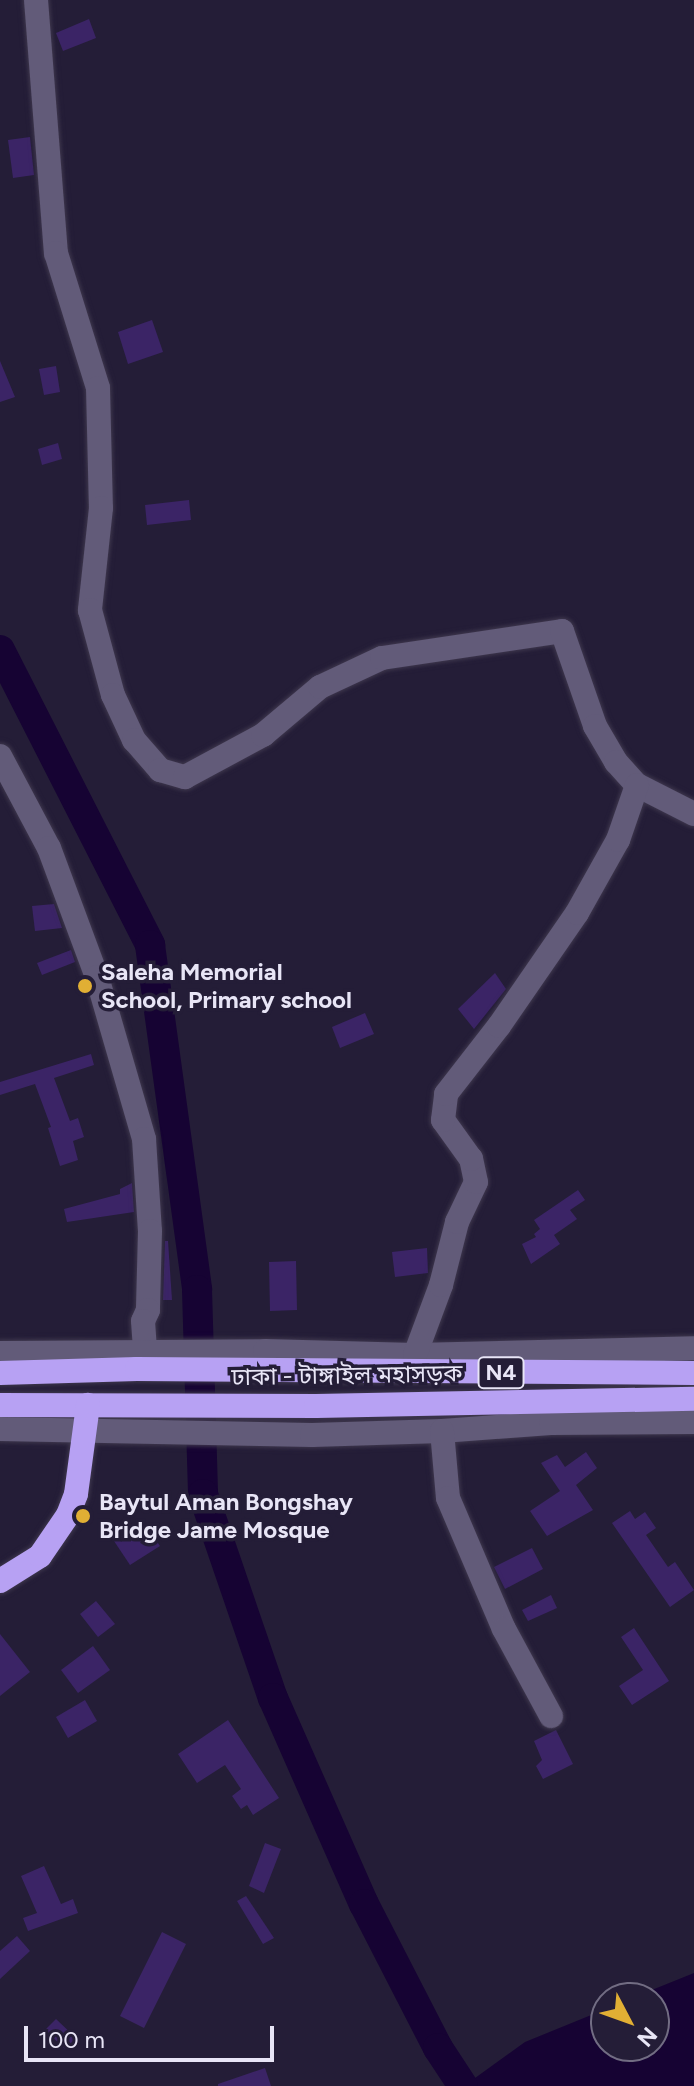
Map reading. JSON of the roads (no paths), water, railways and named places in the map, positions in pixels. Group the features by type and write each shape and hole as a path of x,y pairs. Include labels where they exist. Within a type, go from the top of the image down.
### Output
{"highway":[{"name":"ঢাকা - টাঙ্গাইল মহাসড়ক","path":"141,1361 308,1373 694,1373"},
{"name":"N4","path":"0,1373 141,1361"},
{"name":"ঢাকা - টাঙ্গাইল মহাসড়ক","path":"0,1405 316,1406 694,1399"},
{"path":"0,1581 40,1556 60,1531 76,1494 88,1405"}],"street":[{"path":"36,0 56,253 98,388 101,508 90,610 113,695 134,740 160,770 185,777 263,735 320,687 382,658 562,631 595,726 616,762 637,785 694,814"},
{"path":"0,756 49,848 97,977 144,1139 150,1231 148,1310 143,1321 141,1361"},
{"path":"415,1355 441,1285 457,1222 476,1182 471,1159 443,1120 446,1094 499,1026 577,913 618,840 637,785"},
{"path":"0,1353 141,1361 694,1348"},
{"path":"0,1429 312,1435 442,1431 551,1423 694,1422"},
{"path":"442,1431 448,1498 504,1629 551,1716"}],"waterway":[{"path":"0,650 150,945 197,1290 203,1494 273,1698 364,1904 438,2048 463,2086"}],"place":[{"name":"Saleha Memorial School, Primary school","path":"85,986"},
{"name":"Baytul Aman Bongshay Bridge Jame Mosque","path":"83,1516"}]}
